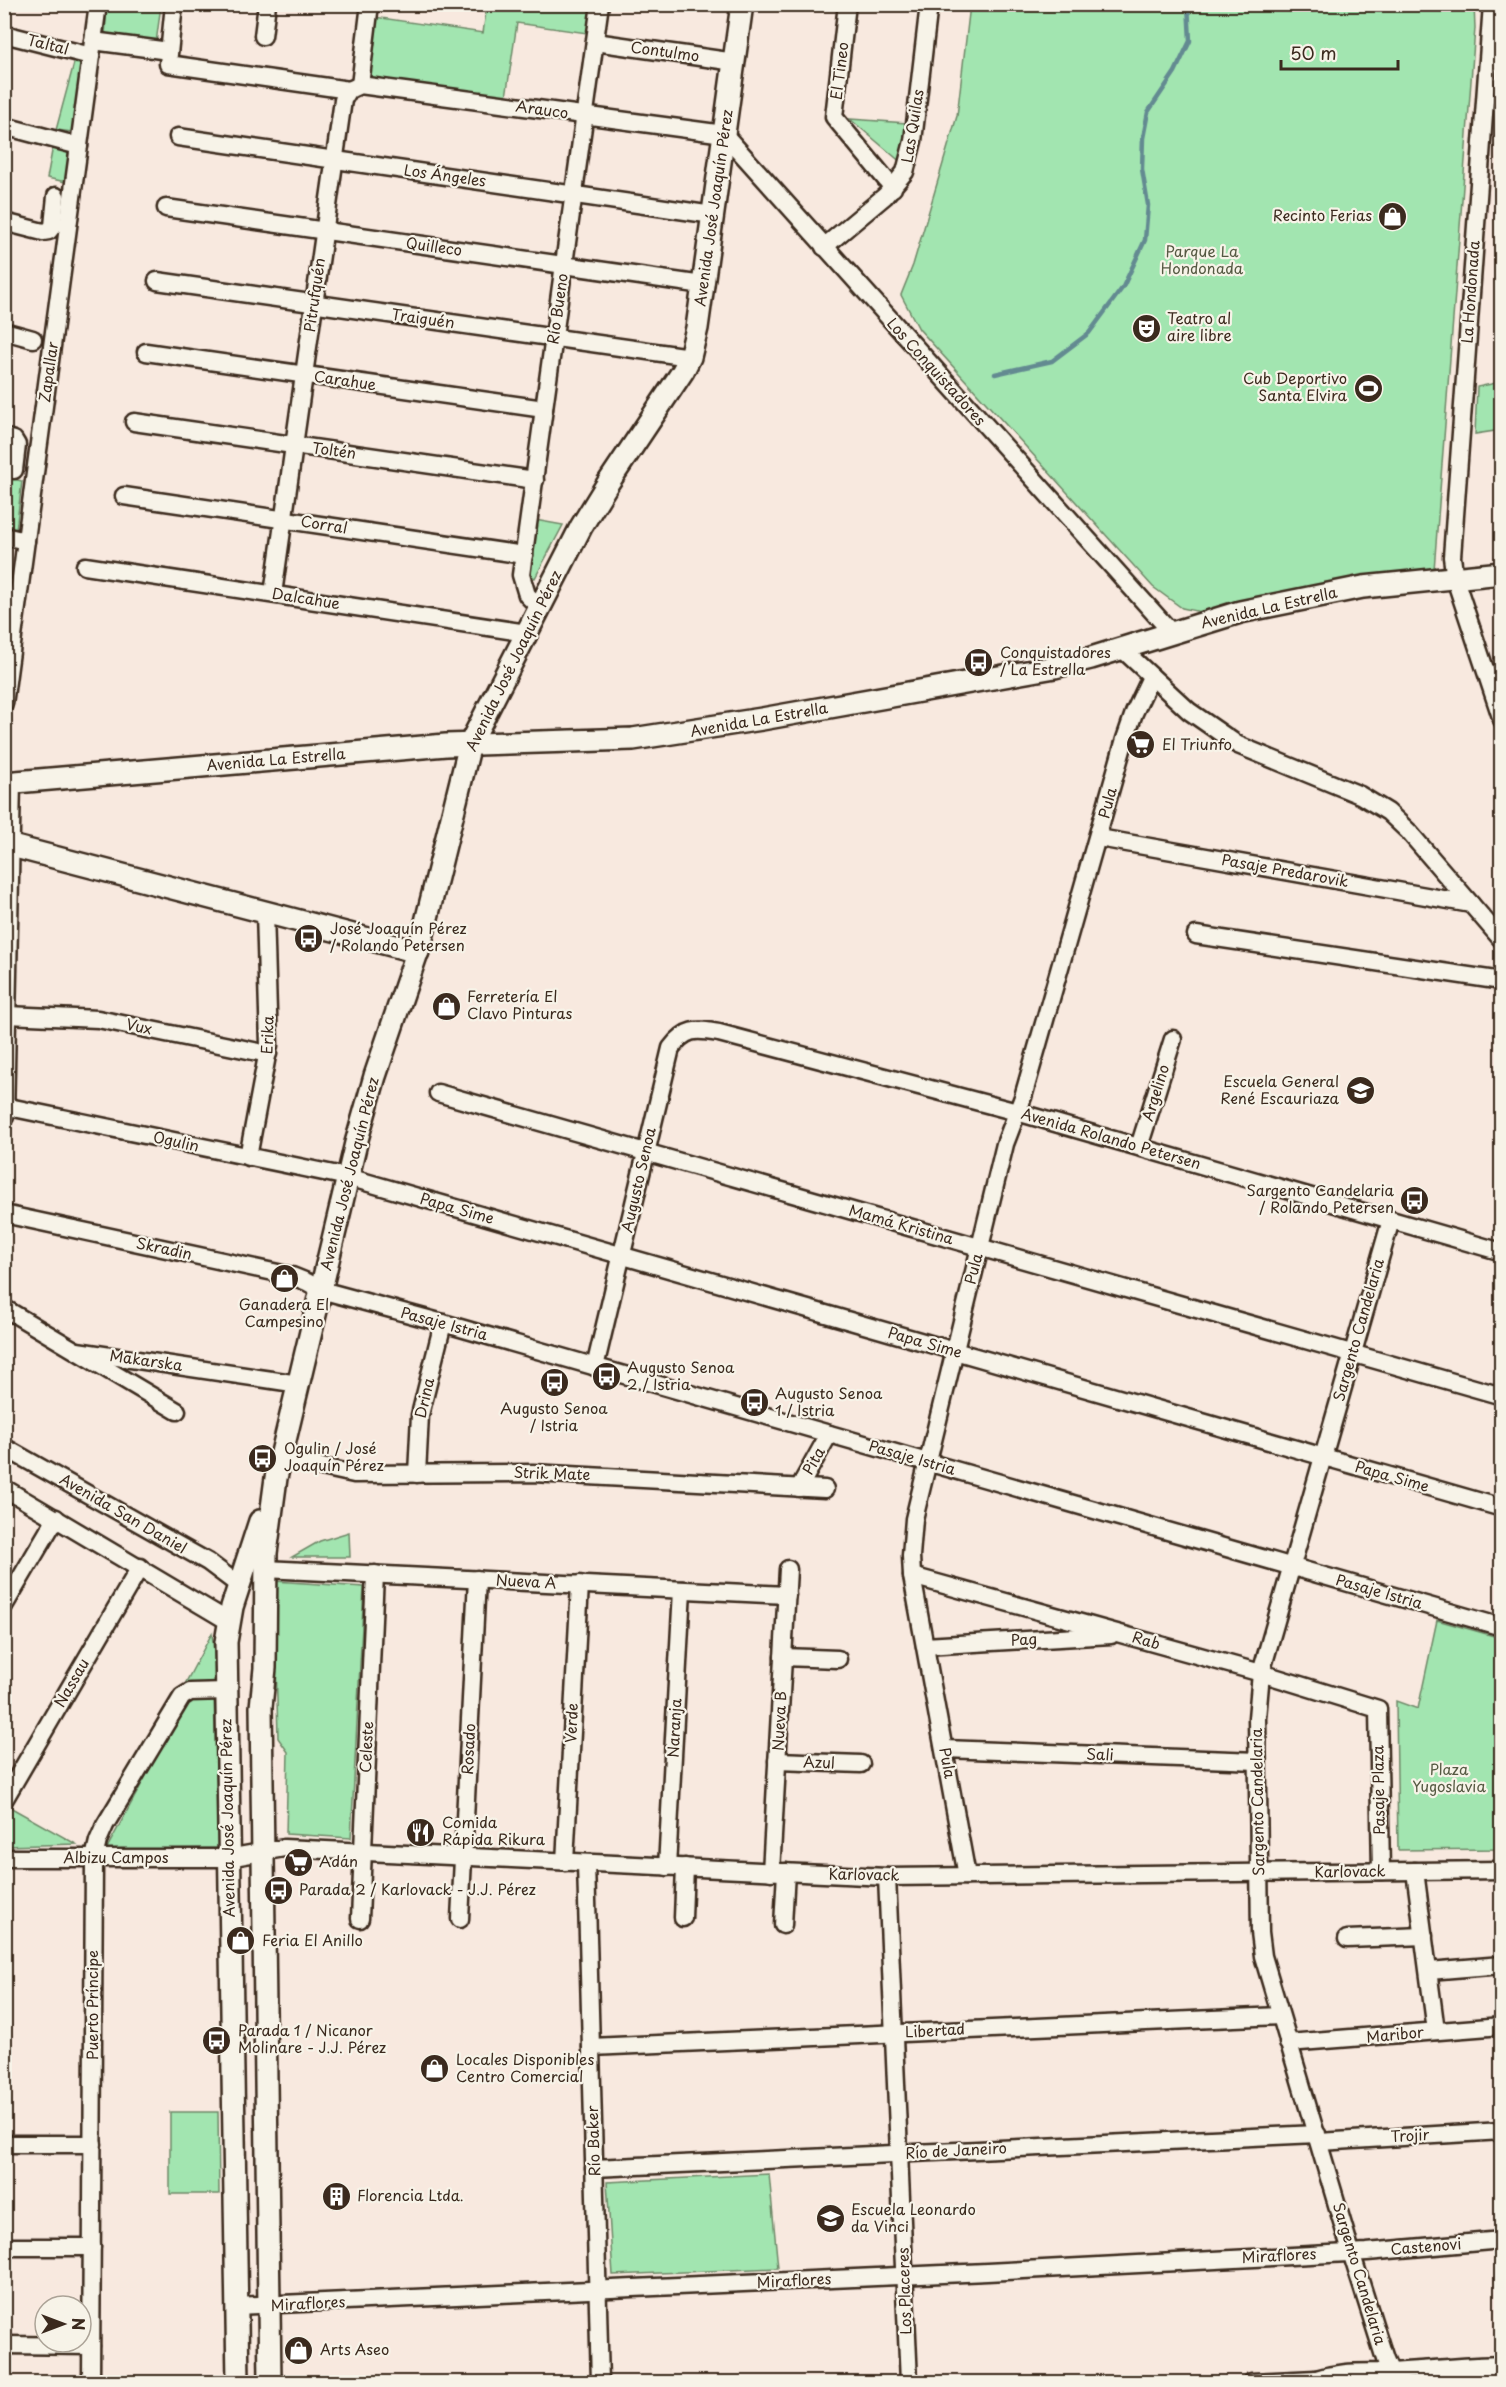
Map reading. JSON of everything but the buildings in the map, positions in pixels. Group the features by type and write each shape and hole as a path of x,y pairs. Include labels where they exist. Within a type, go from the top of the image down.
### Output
{"main road":[{"name":"Avenida José Joaquín Pérez","path":"270,2382 261,1707 265,1668 267,1537 279,1468 368,1097 418,952 470,744 596,503 678,379 690,357 697,328 742,4"},
{"name":"Avenida La Estrella","path":"8,782 470,744 601,741 672,734 1045,669 1240,612 1342,591 1502,573"},
{"path":"8,844 418,952"},
{"name":"Avenida José Joaquín Pérez","path":"238,2382 226,1632 268,1495 279,1468"},
{"path":"240,1586 251,1608 255,1678 261,1707"},
{"path":"233,2144 268,2144"}],"street":[{"name":"Zapallar","path":"4,704 9,632 26,541 98,4"},
{"path":"92,49 168,57 174,4"},
{"path":"263,36 267,4"},
{"name":"Pitrufquén","path":"273,594 343,100 354,87 370,4"},
{"name":"Río Bueno","path":"540,608 527,596 523,588 522,575 600,4"},
{"name":"El Tineo","path":"847,4 834,117 892,188"},
{"name":"Las Quilas","path":"824,247 892,188 905,172 911,153 929,4"},
{"name":"La Hondonada","path":"1495,9 1452,557 1455,579 1502,720"},
{"name":"Taltal","path":"4,34 92,49"},
{"name":"Contulmo","path":"595,42 735,62"},
{"name":"Arauco","path":"168,57 354,87 724,134"},
{"path":"4,126 79,146"},
{"name":"Los Conquistadores","path":"724,134 1172,633"},
{"name":"Los Ángeles","path":"178,137 713,215"},
{"path":"4,222 43,232 49,231 53,226 56,196"},
{"name":"Quilleco","path":"166,208 703,285"},
{"name":"Traiguén","path":"157,281 690,357"},
{"path":"4,331 33,339"},
{"name":"Carahue","path":"146,352 544,409"},
{"name":"Toltén","path":"134,422 535,480"},
{"path":"4,437 14,440 17,445 14,470"},
{"name":"Corral","path":"124,496 524,555"},
{"path":"4,536 26,541"},
{"name":"Dalcahue","path":"85,566 527,633"},
{"path":"1149,640 1150,608"},
{"path":"1121,648 1189,711 1238,745 1360,795 1388,812 1408,831 1502,940"},
{"name":"Pula","path":"967,1876 912,1576 914,1519 1005,1144 1023,1097 1099,838 1125,740 1134,713 1151,677"},
{"path":"4,1118 8,782"},
{"name":"Pasaje Predarovik","path":"1099,838 1471,904"},
{"name":"Erika","path":"248,1157 268,1054 266,912"},
{"path":"1196,935 1502,981"},
{"name":"Vux","path":"7,1015 98,1019 268,1054"},
{"name":"Augusto Senoa","path":"595,1366 671,1048 678,1038 688,1031 719,1033"},
{"name":"Avenida Rolando Petersen","path":"719,1033 1017,1112 1502,1252"},
{"name":"Argelino","path":"1139,1147 1173,1039"},
{"name":"Mamá Kristina","path":"438,1093 1502,1396"},
{"name":"Ogulin","path":"5,1106 348,1178"},
{"name":"Papa Sime","path":"348,1178 1502,1508"},
{"name":"Skradin","path":"4,1214 292,1276 321,1290"},
{"name":"Sargento Candelaria","path":"1391,1220 1261,1673 1257,1761 1261,1944 1280,2016 1351,2252 1392,2377"},
{"name":"Pasaje Istria","path":"321,1290 595,1366 1502,1627"},
{"name":"Makarska","path":"4,1308 77,1351 299,1384"},
{"name":"Drina","path":"417,1474 420,1415 443,1323"},
{"path":"77,1351 177,1411"},
{"name":"Pita","path":"799,1488 830,1434"},
{"name":"Avenida San Daniel","path":"4,1447 208,1562 240,1586"},
{"name":"Strik Mate","path":"279,1468 354,1474 533,1473 825,1489"},
{"path":"4,1488 228,1621"},
{"path":"4,1606 56,1518"},
{"name":"Nassau","path":"4,1800 140,1567"},
{"name":"Nueva A","path":"265,1569 787,1595"},
{"name":"Nueva B","path":"783,1925 778,1872 777,1761 788,1569"},
{"name":"Celeste","path":"360,1919 375,1574"},
{"name":"Rab","path":"912,1576 1261,1673 1378,1709"},
{"name":"Rosado","path":"460,1919 477,1579"},
{"name":"Verde","path":"565,1862 580,1584"},
{"name":"Naranja","path":"667,1867 682,1590"},
{"name":"Pag","path":"925,1646 1124,1635"},
{"path":"783,1657 838,1659"},
{"name":"Puerto Príncipe","path":"92,2294 94,1858 105,1825 182,1696 190,1692 226,1691"},
{"name":"Pasaje Plaza","path":"1378,1709 1381,1871"},
{"name":"Sali","path":"944,1749 1257,1761"},
{"name":"Azul","path":"777,1761 861,1764"},
{"name":"Karlovack","path":"228,1858 284,1848 887,1876 1502,1870"},
{"name":"Albizu Campos","path":"4,1858 228,1858"},
{"name":"Río Baker","path":"586,1863 600,2382"},
{"path":"683,1918 686,1867"},
{"path":"1415,1871 1436,2031"},
{"name":"Los Placeres","path":"887,1876 909,2382"},
{"path":"1347,1939 1424,1935"},
{"path":"1429,1971 1502,1965"},
{"name":"Libertad","path":"591,2047 1280,2016"},
{"name":"Maribor","path":"1288,2043 1502,2026"},
{"name":"Trojir","path":"1318,2138 1502,2131"},
{"name":"Río de Janeiro","path":"594,2168 899,2153 1318,2138"},
{"path":"4,2144 93,2144"},
{"name":"Castenovi","path":"1351,2252 1502,2240"},
{"path":"4,2247 92,2247"},
{"name":"Miraflores","path":"236,2306 904,2276 1351,2252"},
{"path":"4,2345 33,2345"},
{"name":"Puerto Príncipe","path":"91,2382 92,2354"},
{"path":"1316,2379 1346,2372 1392,2377 1502,2365"},
{"path":"1450,2382 1502,2372"},
{"path":"1251,2382 1316,2379 1339,2382"}],"green space":[{"path":"107,5 161,5 156,43 105,36"},
{"path":"487,5 591,5 587,33 517,23 506,97 367,77 375,17 483,33"},
{"name":"Parque La Hondonada","path":"970,5 1474,5 1475,28 1434,570 1353,579 1201,612 1182,608 1153,587 919,329 901,295 913,265 957,116"},
{"path":"74,63 84,65 73,132 56,130"},
{"path":"850,119 907,123 902,163"},
{"path":"53,146 73,150 66,182 47,178"},
{"path":"1501,382 1501,430 1475,434 1477,387"},
{"path":"4,477 22,481 16,530 5,528"},
{"path":"535,520 563,525 535,578 528,574"},
{"path":"349,1532 350,1557 292,1557 320,1541"},
{"path":"274,1581 364,1587 351,1838 286,1834 288,1752 278,1738"},
{"name":"Plaza Yugoslavia","path":"1437,1620 1501,1638 1501,1849 1398,1850 1396,1701 1418,1709"},
{"path":"212,1633 217,1685 184,1686"},
{"path":"188,1698 214,1699 219,1848 106,1850"},
{"path":"8,1806 76,1844 5,1846 4,1813"},
{"path":"170,2112 218,2112 219,2194 170,2194"},
{"path":"769,2174 778,2268 613,2275 607,2182"}],"waterway":[{"path":"995,374 1052,361 1089,333 1123,287 1145,240 1148,205 1142,169 1143,138 1148,112 1175,72 1190,41 1188,4"}],"place":[{"name":"Recinto Ferias","path":"1393,216"},
{"name":"Teatro al aire libre","path":"1146,328"},
{"name":"Cub Deportivo Santa Elvira","path":"1368,388"},
{"name":"Conquistadores / La Estrella","path":"979,662"},
{"name":"El Triunfo","path":"1141,745"},
{"name":"José Joaquín Pérez / Rolando Petersen","path":"309,938"},
{"name":"Ferretería El Clavo Pinturas","path":"446,1006"},
{"name":"Escuela General René Escauriaza","path":"1360,1091"},
{"name":"Sargento Candelaria / Rolando Petersen","path":"1415,1200"},
{"name":"Ganadera El Campesino","path":"284,1278"},
{"name":"Augusto Senoa 2 / Istria","path":"606,1377"},
{"name":"Augusto Senoa / Istria","path":"554,1382"},
{"name":"Augusto Senoa 1 / Istria","path":"754,1403"},
{"name":"Ogulin / José Joaquín Pérez","path":"263,1458"},
{"name":"Comida Rápida Rikura","path":"421,1832"},
{"name":"Adán","path":"298,1862"},
{"name":"Parada 2 / Karlovack - J.J. Pérez","path":"278,1890"},
{"name":"Feria El Anillo","path":"241,1941"},
{"name":"Parada 1 / Nicanor Molinare - J.J. Pérez","path":"217,2040"},
{"name":"Locales Disponibles Centro Comercial","path":"435,2069"},
{"name":"Florencia Ltda.","path":"336,2196"},
{"name":"Escuela Leonardo da Vinci","path":"830,2219"},
{"name":"Arts Aseo","path":"299,2350"}]}
